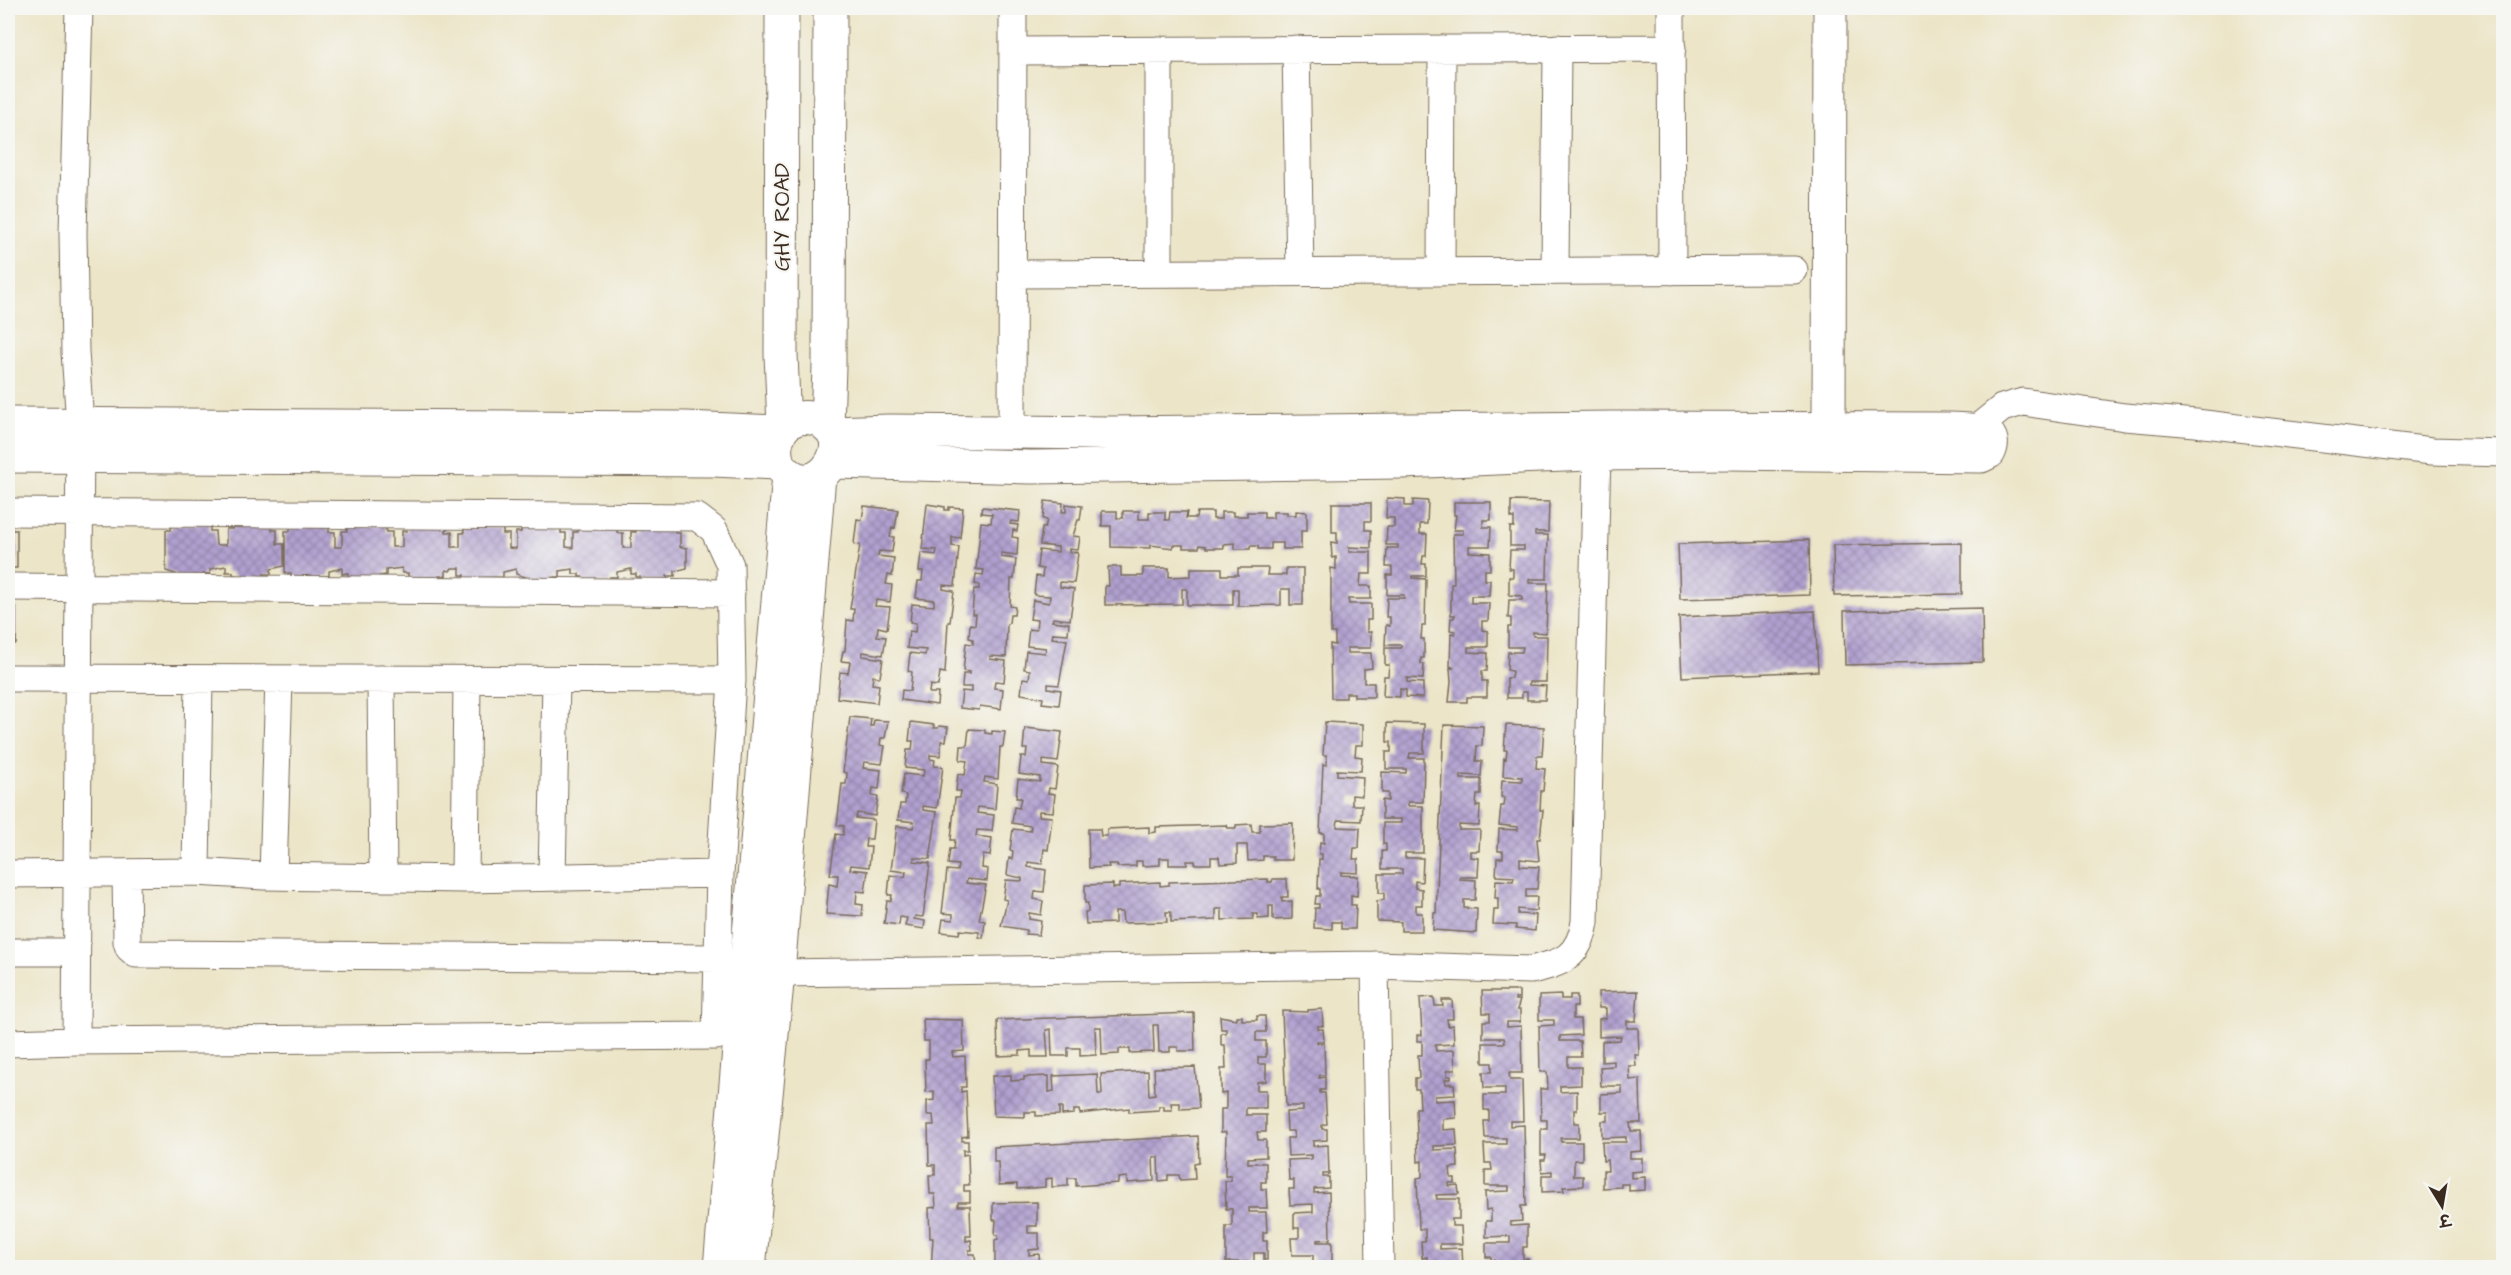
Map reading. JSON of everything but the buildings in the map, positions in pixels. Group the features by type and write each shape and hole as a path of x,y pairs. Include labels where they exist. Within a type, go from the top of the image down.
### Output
{"street":[{"path":"76,1041 80,424 75,352 73,233 80,8"},
{"name":"GHY ROAD","path":"782,8 781,354 805,449"},
{"path":"720,1268 805,449 829,366 830,8"},
{"path":"1012,432 1013,8"},
{"path":"1671,8 1672,271"},
{"path":"1829,429 1830,8"},
{"path":"1554,271 1557,48"},
{"path":"1013,51 1672,48"},
{"path":"1296,49 1300,272"},
{"path":"1441,272 1442,49"},
{"path":"1158,50 1159,273"},
{"path":"1012,274 1794,270"},
{"path":"1976,430 2002,408 2012,404 2034,402 2125,417 2196,423 2432,451 2504,453"},
{"path":"8,424 674,428 805,449 949,466 1402,462 1597,454 1986,455 1991,448 1991,440 1986,433 1976,430 1601,428 1012,432 805,449 702,460 8,456"},
{"path":"749,1268 778,973 805,449"},
{"path":"778,973 1375,965 1530,970 1551,966 1565,959 1575,952 1582,940 1586,899 1597,454"},
{"path":"8,512 697,517 714,530 730,565 732,680 720,874 716,1036 8,1043"},
{"path":"8,587 731,593"},
{"path":"8,678 732,680"},
{"path":"381,679 383,878"},
{"path":"196,872 199,680"},
{"path":"273,876 279,680"},
{"path":"465,879 467,680"},
{"path":"552,877 556,680"},
{"path":"8,874 196,872 273,876 465,879 720,874"},
{"path":"126,873 128,942 129,948 136,954 719,958"},
{"path":"8,952 76,952"},
{"path":"1375,965 1380,1268"}]}
